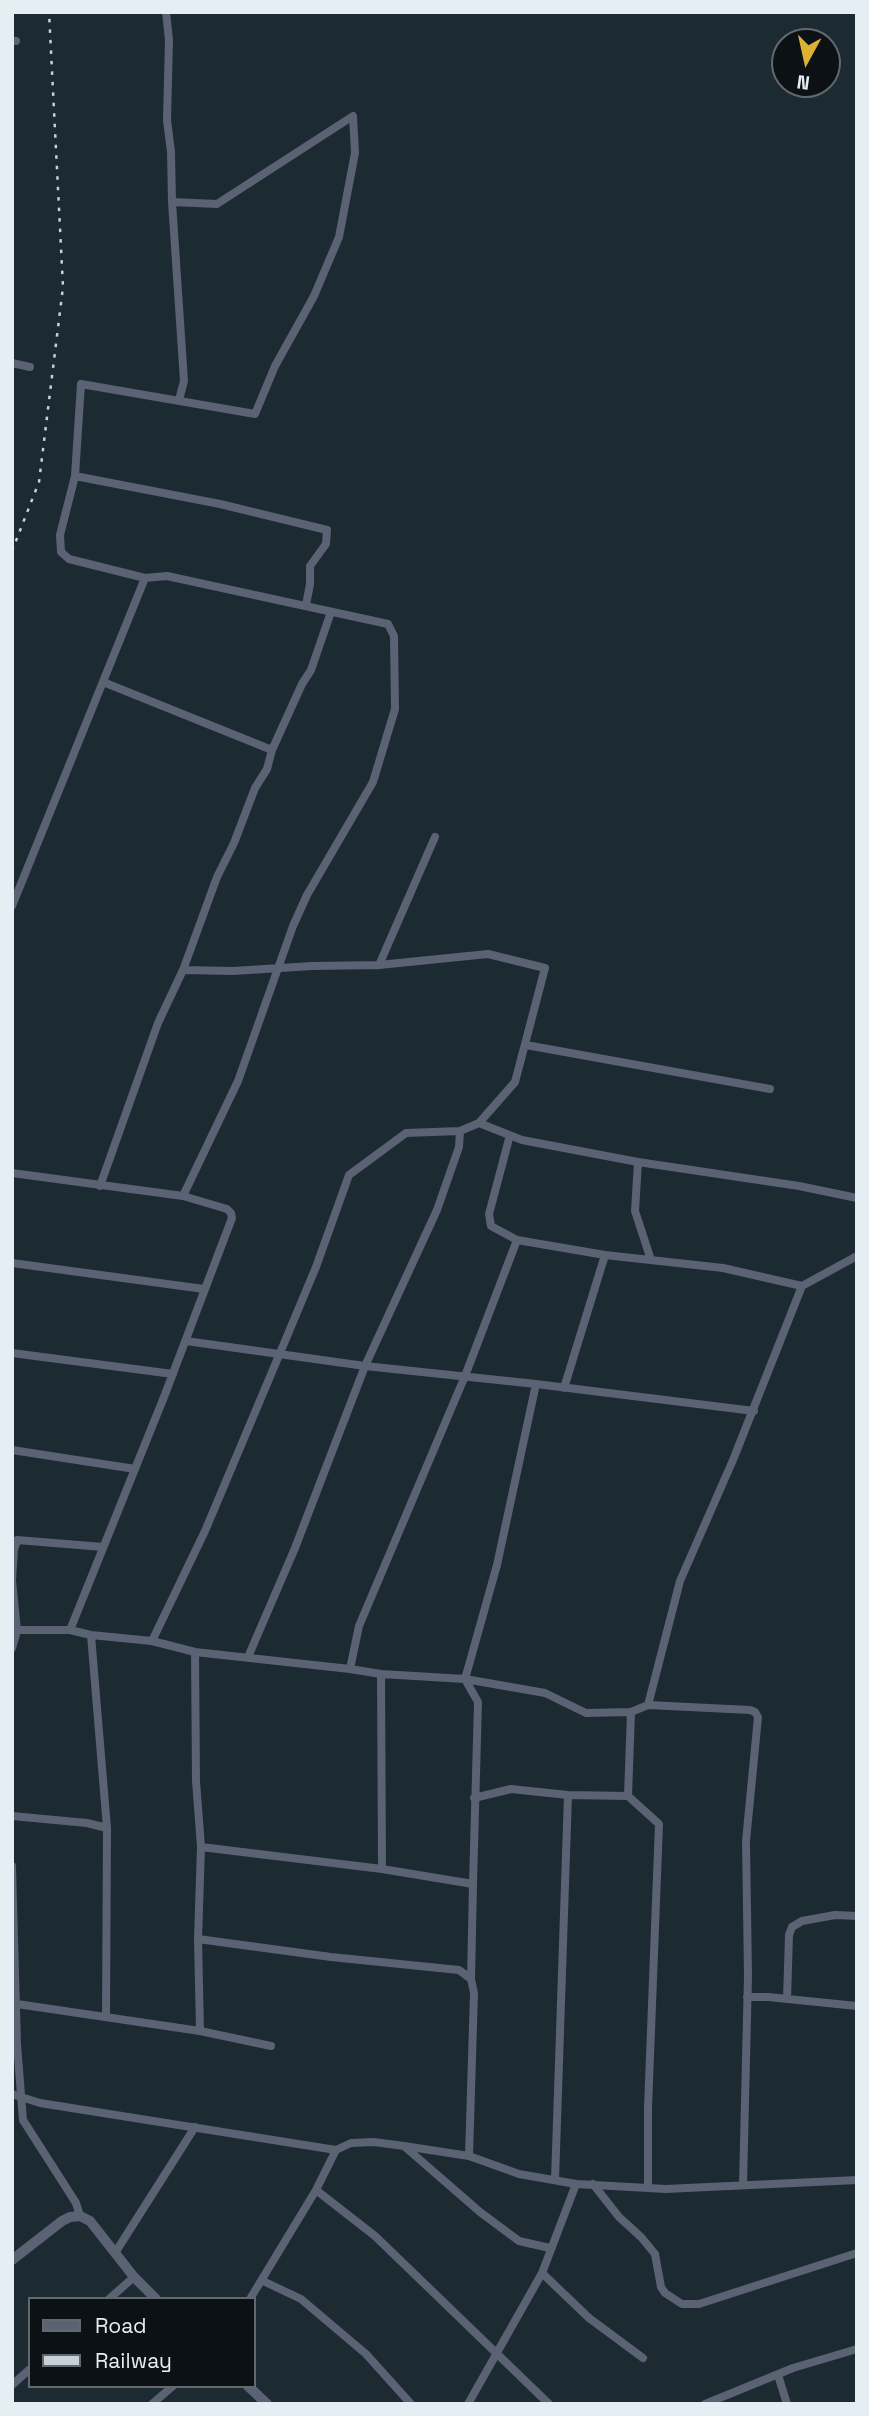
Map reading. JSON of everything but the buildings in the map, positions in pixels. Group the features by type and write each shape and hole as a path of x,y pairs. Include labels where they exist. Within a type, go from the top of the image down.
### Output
{"street":[{"path":"166,12 169,40 166,120 171,152 184,381 179,400"},
{"path":"172,202 217,204 353,116 355,153 339,237 314,296 275,366 255,414 82,384 75,477 60,535 61,552 69,559 145,578 167,576 388,624 394,636 395,709 373,782 307,895 293,926 238,1081 183,1196"},
{"path":"12,363 30,367"},
{"path":"75,477 220,503 327,530 327,544 310,566 306,605"},
{"path":"12,906 145,578"},
{"path":"100,1186 158,1023 183,970 217,877 234,843 255,788 267,769 272,750 311,670 331,612"},
{"path":"103,682 272,750"},
{"path":"379,965 435,837"},
{"path":"152,1641 205,1531 316,1267 349,1175 407,1133 460,1131 479,1123 515,1082 545,968 488,954 379,965 233,971 183,970"},
{"path":"526,1045 770,1089"},
{"path":"479,1123 522,1140 857,1198"},
{"path":"247,1657 295,1548 365,1366 437,1210 459,1147 460,1131"},
{"path":"510,1135 489,1214 491,1226 517,1240 605,1255 723,1268 802,1286"},
{"path":"638,1162 635,1211 651,1260"},
{"path":"12,1173 183,1196 227,1209 232,1219 70,1630"},
{"path":"350,1670 359,1626 372,1602 466,1376 517,1240"},
{"path":"564,1388 605,1255"},
{"path":"648,1705 680,1581 754,1411 802,1286 857,1256"},
{"path":"12,1264 204,1289"},
{"path":"186,1341 365,1366 754,1411"},
{"path":"12,1353 173,1374"},
{"path":"469,2156 478,1702 465,1679 497,1564 536,1384"},
{"path":"12,1450 135,1469"},
{"path":"12,1648 15,1630 12,1580 15,1539 103,1547"},
{"path":"15,1630 70,1630 91,1635 152,1641 195,1652 381,1674 465,1679 545,1693 586,1713 631,1712 648,1705 755,1712 758,1717 746,1840 747,1997 743,2185"},
{"path":"91,1635 107,1828 106,2017"},
{"path":"195,1652 196,1782 201,1847 198,1939 200,2031"},
{"path":"381,1674 382,1870"},
{"path":"628,1796 631,1712"},
{"path":"474,1798 511,1789 568,1795 628,1796 659,1824 648,2108 648,2188"},
{"path":"555,2180 568,1795"},
{"path":"12,1816 86,1823 107,1828"},
{"path":"201,1847 473,1884"},
{"path":"12,1866 17,2004 16,2095 28,2131 76,2203 80,2216"},
{"path":"788,1999 789,1936 792,1927 803,1920 835,1914 857,1916"},
{"path":"198,1939 331,1957 459,1969 471,1979"},
{"path":"747,1997 857,2006"},
{"path":"17,2004 200,2031 271,2046"},
{"path":"16,2095 40,2103 336,2150 351,2143 374,2142 469,2156 519,2174 576,2184 666,2189 857,2180"},
{"path":"115,2253 195,2127"},
{"path":"404,2146 480,2212 519,2241 550,2248"},
{"path":"251,2297 316,2190 336,2150"},
{"path":"468,2404 542,2273 576,2184"},
{"path":"593,2184 619,2217 655,2254 661,2287 682,2304 699,2304 857,2253"},
{"path":"316,2190 375,2236 550,2404"},
{"path":"12,2259 62,2221 80,2216 90,2221 134,2277 154,2297"},
{"path":"542,2273 589,2318 643,2358"},
{"path":"111,2297 134,2277"},
{"path":"263,2281 301,2299 366,2354 411,2404"},
{"path":"705,2404 793,2368 857,2349"},
{"path":"12,2385 28,2371"},
{"path":"778,2375 787,2404"},
{"path":"152,2404 171,2388"},
{"path":"250,2388 267,2404"}],"railway":[{"path":"12,551 39,482 63,287 49,12"}]}
